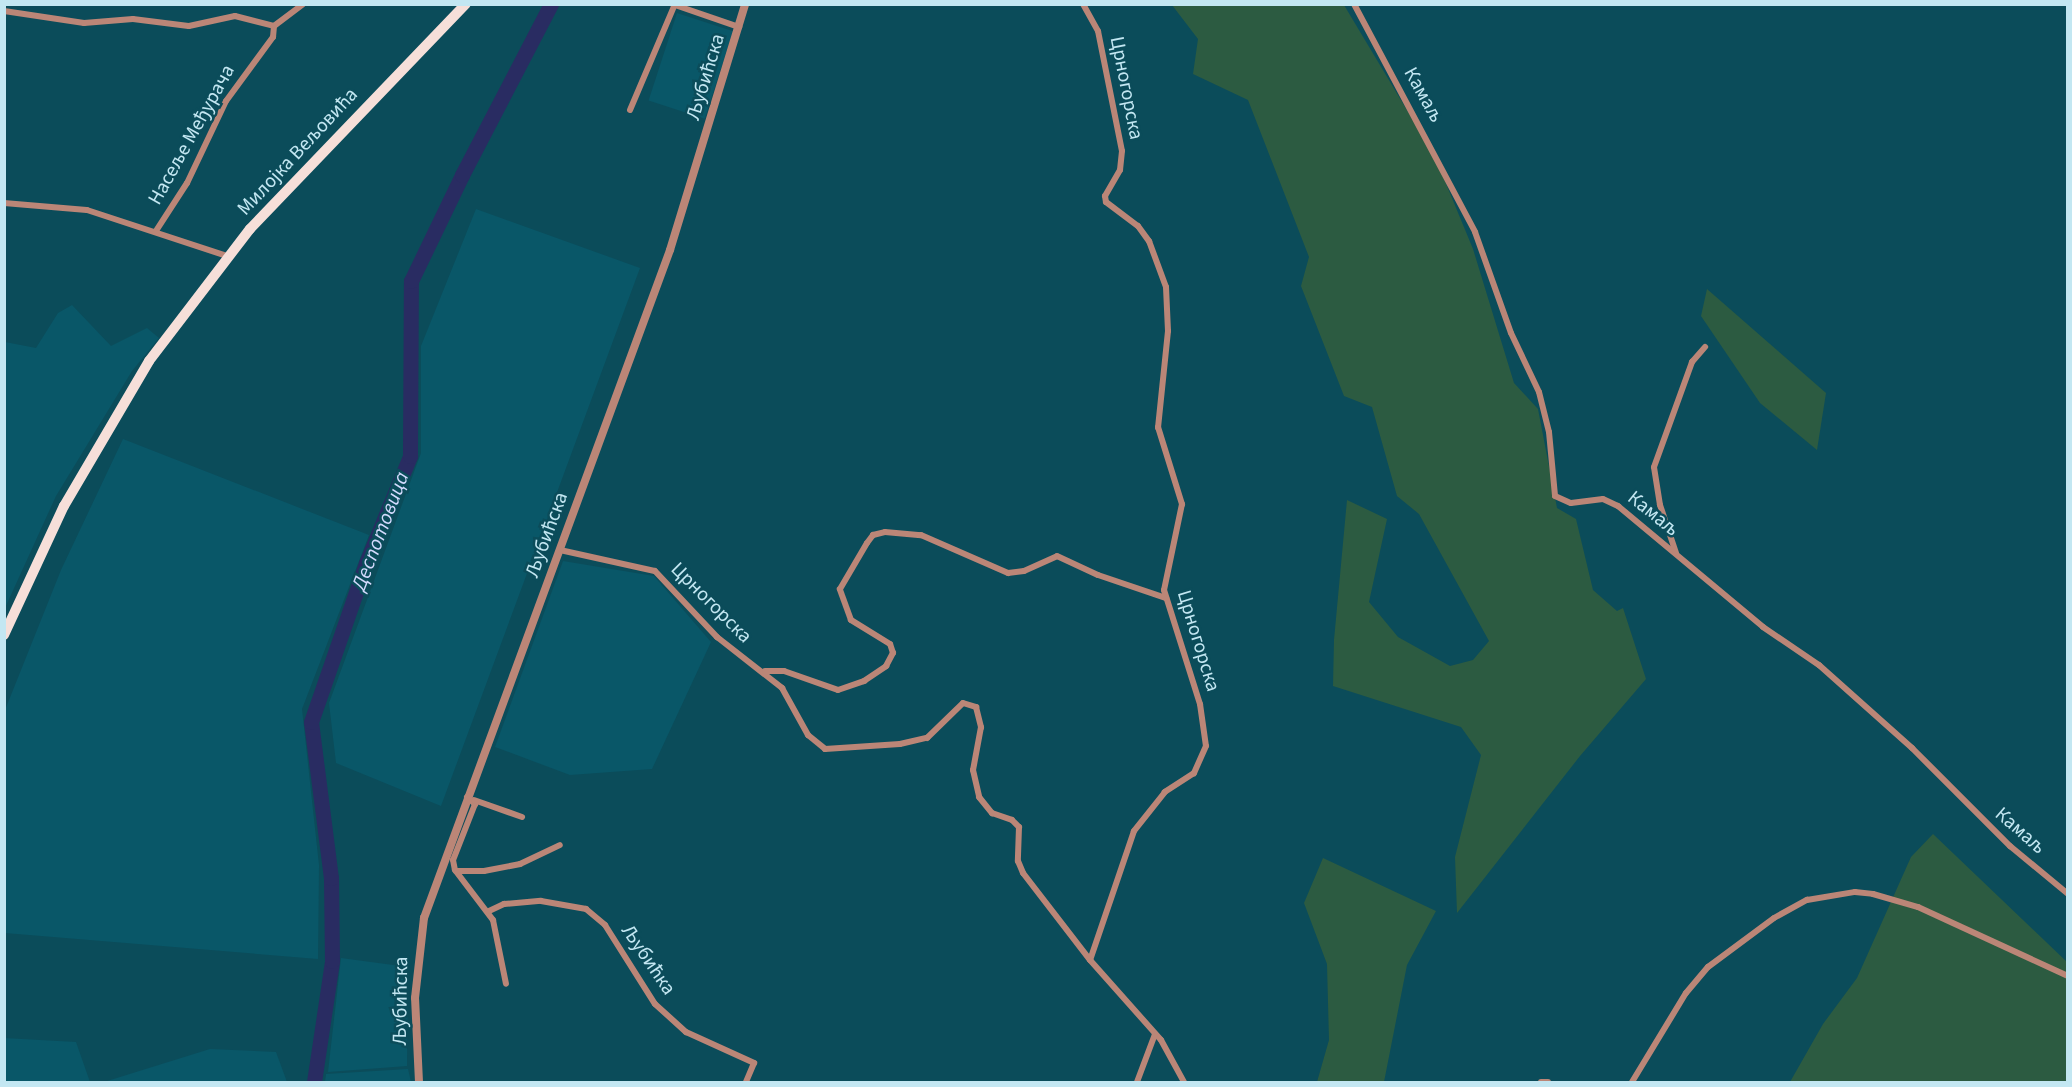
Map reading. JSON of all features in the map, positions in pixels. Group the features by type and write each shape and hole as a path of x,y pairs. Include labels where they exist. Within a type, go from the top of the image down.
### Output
{"main road":[{"name":"Милојка Вељовића","path":"4,635 64,506 129,392 183,315 227,256 312,162 466,4"}],"street":[{"name":"Насеље Међурача","path":"156,231 187,183 226,101 273,37 274,26 303,4"},
{"name":"Љубићска","path":"419,1083 414,1032 417,957 424,918 670,250 745,4"},
{"name":"Црногорска","path":"1083,4 1098,31 1112,116 1122,151 1120,170 1104,196 1106,202 1138,226 1149,241 1162,272 1168,300 1158,427 1182,504 1166,598 1200,704 1206,746 1194,773 1165,792 1134,831 1122,857 1090,960"},
{"name":"Камаљ","path":"1354,4 1475,232 1511,333 1539,392 1549,432 1555,496 1571,503 1611,501 1778,639 1819,665 1912,748 2010,846 2067,894"},
{"path":"630,110 675,5 739,27"},
{"path":"4,12 84,23 132,19 189,26 235,16 274,26"},
{"path":"4,203 87,210 227,256"},
{"path":"1676,554 1660,505 1654,467 1692,362 1705,347"},
{"path":"765,671 784,671 838,690 864,681 886,666 893,654 890,644 851,620 840,589 873,535 885,532 921,535 1008,573 1024,571 1057,556 1098,576 1166,598"},
{"name":"Црногорска","path":"560,550 655,571 717,637 746,662 765,671"},
{"path":"765,671 782,688 816,746 825,749 900,744 927,738 963,703 976,707 981,727 973,770 979,797 992,813 1012,820 1019,827 1018,861 1023,873 1090,960 1155,1034 1184,1083"},
{"path":"506,984 498,933 489,911 455,870 453,860 470,798 522,817"},
{"path":"455,870 484,871 520,864 560,845"},
{"path":"1632,1083 1686,993 1708,967 1774,918 1807,900 1855,892 1873,894 1918,907 2067,976"},
{"name":"Љубићка","path":"489,911 504,904 541,901 586,909 605,925 627,956 641,986 662,1011 686,1032 754,1063 746,1083"},
{"path":"1137,1083 1155,1034"},
{"path":"1540,1083 1548,1083"}],"shaded area":[{"path":"677,13 733,31 705,119 649,100"},
{"path":"476,209 640,268 441,806 336,763 329,703 421,453 421,346"},
{"path":"72,305 111,346 147,328 159,338 132,371 56,496 5,608 5,342 36,348 58,313"},
{"path":"123,439 369,535 302,709 319,865 318,959 5,933 5,710 61,570"},
{"path":"563,561 654,576 711,642 652,769 570,775 495,747"},
{"path":"341,958 408,967 407,1066 328,1072"},
{"path":"4,1038 76,1042 90,1082 5,1082"},
{"path":"210,1049 276,1052 287,1082 104,1082"},
{"path":"408,1069 411,1082 325,1082 326,1074"}],"green space":[{"path":"1172,5 1344,5 1435,157 1473,249 1514,383 1538,409 1557,508 1576,519 1593,590 1617,611 1623,608 1646,679 1580,756 1457,913 1455,857 1481,755 1461,727 1333,686 1334,640 1347,500 1387,519 1369,602 1398,637 1450,666 1473,660 1489,641 1419,514 1397,496 1372,407 1344,396 1301,286 1309,257 1248,100 1193,74 1198,39"},
{"path":"1707,289 1826,393 1817,450 1760,403 1701,316"},
{"path":"1933,834 2067,962 2067,1082 1790,1082 1823,1024 1857,978 1911,857"},
{"path":"1323,858 1436,911 1407,965 1384,1082 1317,1082 1329,1040 1327,964 1304,903"}],"waterway":[{"name":"Деспотовица","path":"314,1082 332,961 331,878 311,722 366,563 410,456 411,281 462,175 551,4"}]}
